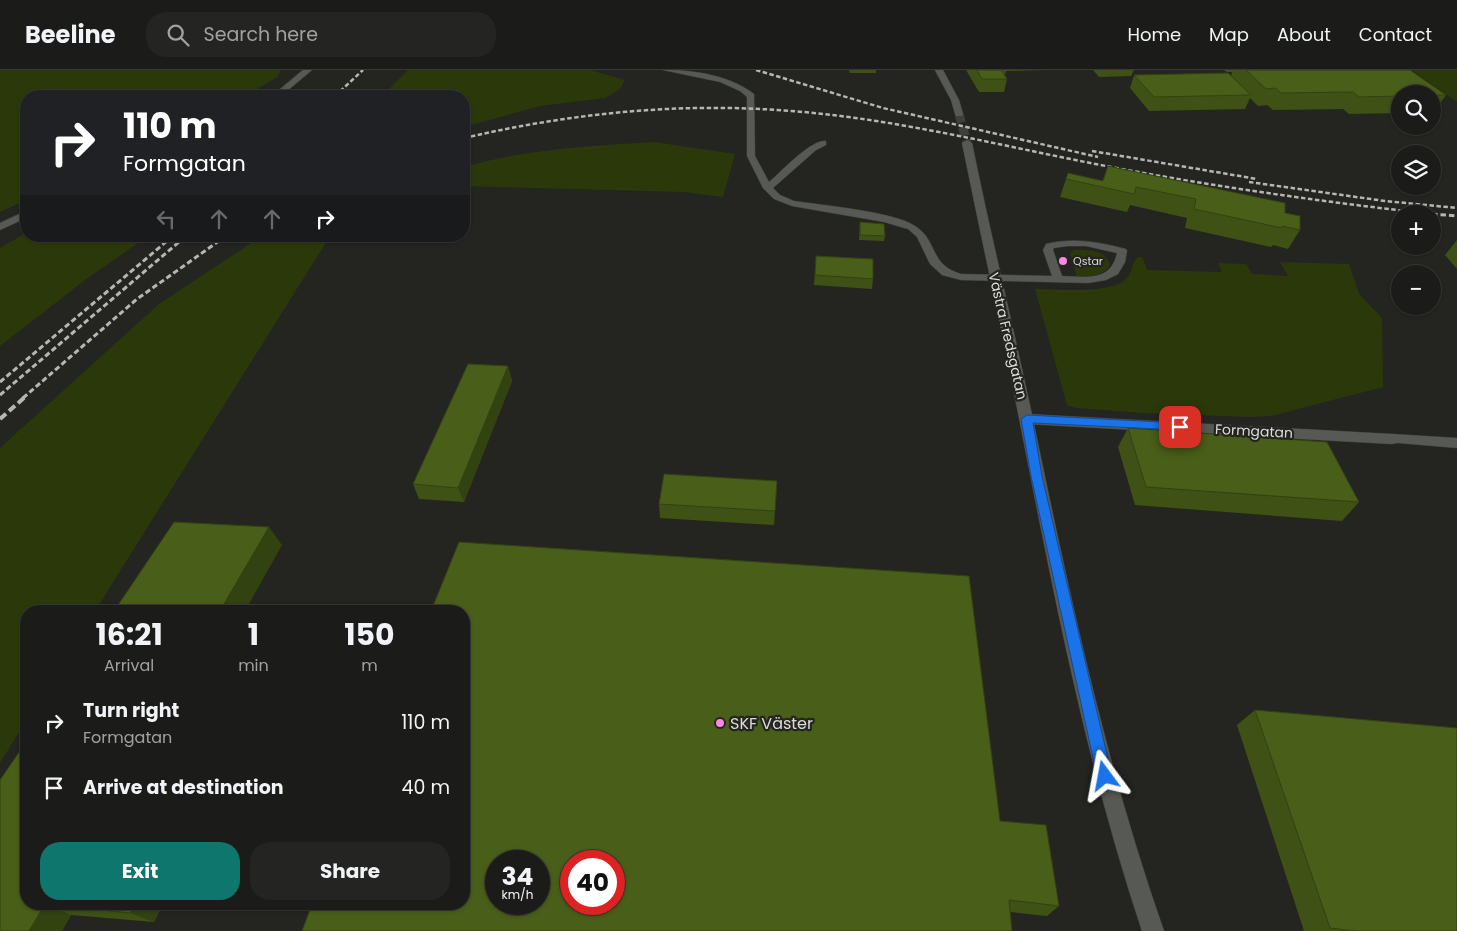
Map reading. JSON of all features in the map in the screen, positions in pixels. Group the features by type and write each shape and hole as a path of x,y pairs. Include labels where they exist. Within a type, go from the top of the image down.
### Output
{"street":[{"path":"283,90 308,70"},
{"path":"939,70 955,100 959,114"},
{"name":"Västra Fredsgatan","path":"967,143 1027,419 1036,476 1076,657 1109,795 1134,879 1153,931"},
{"path":"0,226 20,217"},
{"name":"Formgatan","path":"1027,419 1392,439"},
{"name":"Västra Fredsgatan","path":"1134,879 1142,931"}],"lane":[{"path":"667,70 731,82 742,87 751,96 751,156 768,188 777,197 792,203 904,224 916,231 934,262 946,273 961,277 1088,280 1106,277 1114,272 1120,262 1122,251 1083,242 1063,242 1050,246 1048,250 1058,279"},
{"path":"768,188 813,148 823,143"},
{"path":"1392,439 1457,443"}],"green space":[{"path":"0,70 281,70 277,77 256,90 20,90 20,203 0,212"},
{"path":"408,70 590,70 625,80 620,89 605,98 540,106 470,125 470,90 388,90"},
{"path":"1412,70 1457,70 1457,102 1441,91 1441,85 1433,85"},
{"path":"654,142 735,154 723,197 684,192 470,186 470,165 534,152"},
{"path":"20,236 20,242 139,242 85,280 0,346 0,248"},
{"path":"253,242 326,242 99,605 20,605 20,731 0,763 0,448 159,304"},
{"path":"1074,250 1095,251 1104,255 1110,264 1100,274 1077,277 1070,253"},
{"path":"1138,257 1142,257 1147,270 1222,272 1218,263 1246,264 1252,274 1288,276 1280,262 1349,264 1359,294 1382,318 1383,387 1271,416 1143,413 1076,408 1067,405 1035,289 1082,290 1117,284 1128,278"}],"building":[{"path":"977,70 1001,70 1007,79 982,79"},
{"path":"1246,70 1410,70 1432,85 1391,85 1391,96 1359,97 1353,92 1281,93 1276,88 1266,89"},
{"path":"1228,73 1251,95 1154,97 1134,75"},
{"path":"1108,166 1285,203 1285,213 1300,216 1300,230 1282,226 1282,228 1194,209 1196,199 1136,187 1134,194 1066,179 1068,173 1103,181"},
{"path":"860,222 884,224 885,236 860,235"},
{"path":"816,256 873,259 873,279 815,275"},
{"path":"468,364 508,366 458,488 413,484"},
{"path":"1128,428 1327,442 1359,502 1146,487"},
{"path":"664,474 777,481 775,511 659,504"},
{"path":"174,522 269,527 224,605 118,605"},
{"name":"SKF Väster","path":"459,542 969,576 1000,821 1046,825 1059,906 1009,900 1012,931 302,931 310,910 470,910 470,605 433,605"},
{"path":"1255,710 1457,728 1457,931 1356,931 1330,928"},
{"path":"20,751 20,910 41,910 29,931 0,931 0,780"},
{"path":"102,910 132,910 130,913"}],"tunnel":[{"path":"959,114 967,143"}],"railway":[{"path":"341,90 363,70"},
{"path":"756,70 883,108 1098,157"},
{"path":"470,137 545,122 626,112 708,108 791,111 872,120 1191,181 1391,209"},
{"path":"1092,151 1257,179"},
{"path":"1249,182 1385,201 1457,208"},
{"path":"1441,215 1457,216"},
{"path":"0,382 166,242"},
{"path":"0,395 179,242"},
{"path":"23,398 137,299 218,242"},
{"path":"0,419 25,397"}],"place":[{"name":"Qstar","path":"1063,261"},
{"name":"SKF Väster","path":"720,723"}],"route":[{"path":"1105,776 1074,648 1036,476 1027,419 1180,427"}]}
